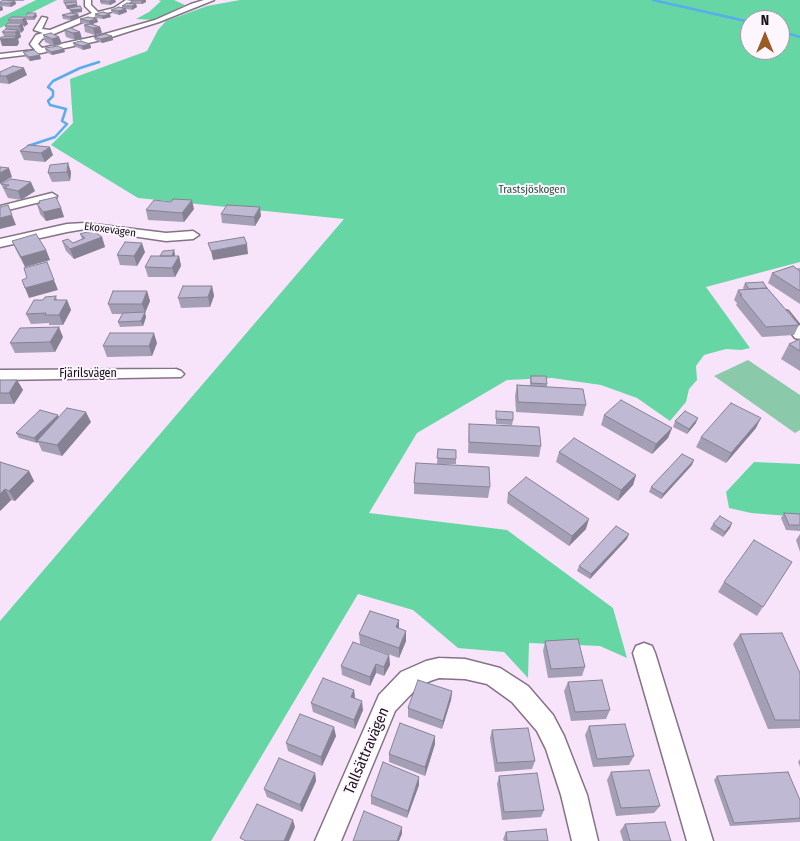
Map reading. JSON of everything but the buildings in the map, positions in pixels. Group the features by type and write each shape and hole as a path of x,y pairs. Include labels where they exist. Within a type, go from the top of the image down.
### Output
{"street":[{"path":"0,56 41,51 157,21 193,5 211,0"},
{"path":"41,51 35,46 34,42 48,32 116,9 129,1"},
{"path":"90,2 97,14"},
{"path":"44,18 38,30 48,32"},
{"path":"0,209 52,196"},
{"name":"Ekoxevägen","path":"0,243 66,228 85,226 166,237 193,235"},
{"path":"771,301 795,321 800,335"},
{"name":"Fjärilsvägen","path":"0,374 176,374"},
{"path":"644,653 700,841"},
{"name":"Tallsättravägen","path":"328,841 387,703 409,680 426,671 449,668 479,671 505,682 520,694 545,723 565,768 585,841"}],"green space":[{"path":"36,0 57,0 0,28 0,18"},
{"path":"158,0 174,0 185,5 154,20 136,19 149,12 161,1"},
{"name":"Trastsjöskogen","path":"240,0 800,0 800,262 706,287 750,348 741,350 726,349 704,355 696,366 697,380 689,389 686,402 670,421 637,398 601,385 552,378 507,380 417,433 369,513 507,530 613,608 627,658 600,646 529,643 528,678 504,652 458,648 413,610 358,594 211,841 0,841 0,621 344,219 138,198 51,145 73,123 70,79 147,51 158,30 166,21 207,6"},
{"path":"748,360 800,395 800,430 795,433 714,376"},
{"path":"754,462 800,464 800,517 751,513 729,508 726,492"}],"waterway":[{"path":"653,0 740,20"},
{"path":"790,34 800,37"},
{"path":"28,146 55,137 67,124 62,121 66,109 50,105 48,101 53,96 53,91 48,87 53,81 80,68 99,62"}]}
